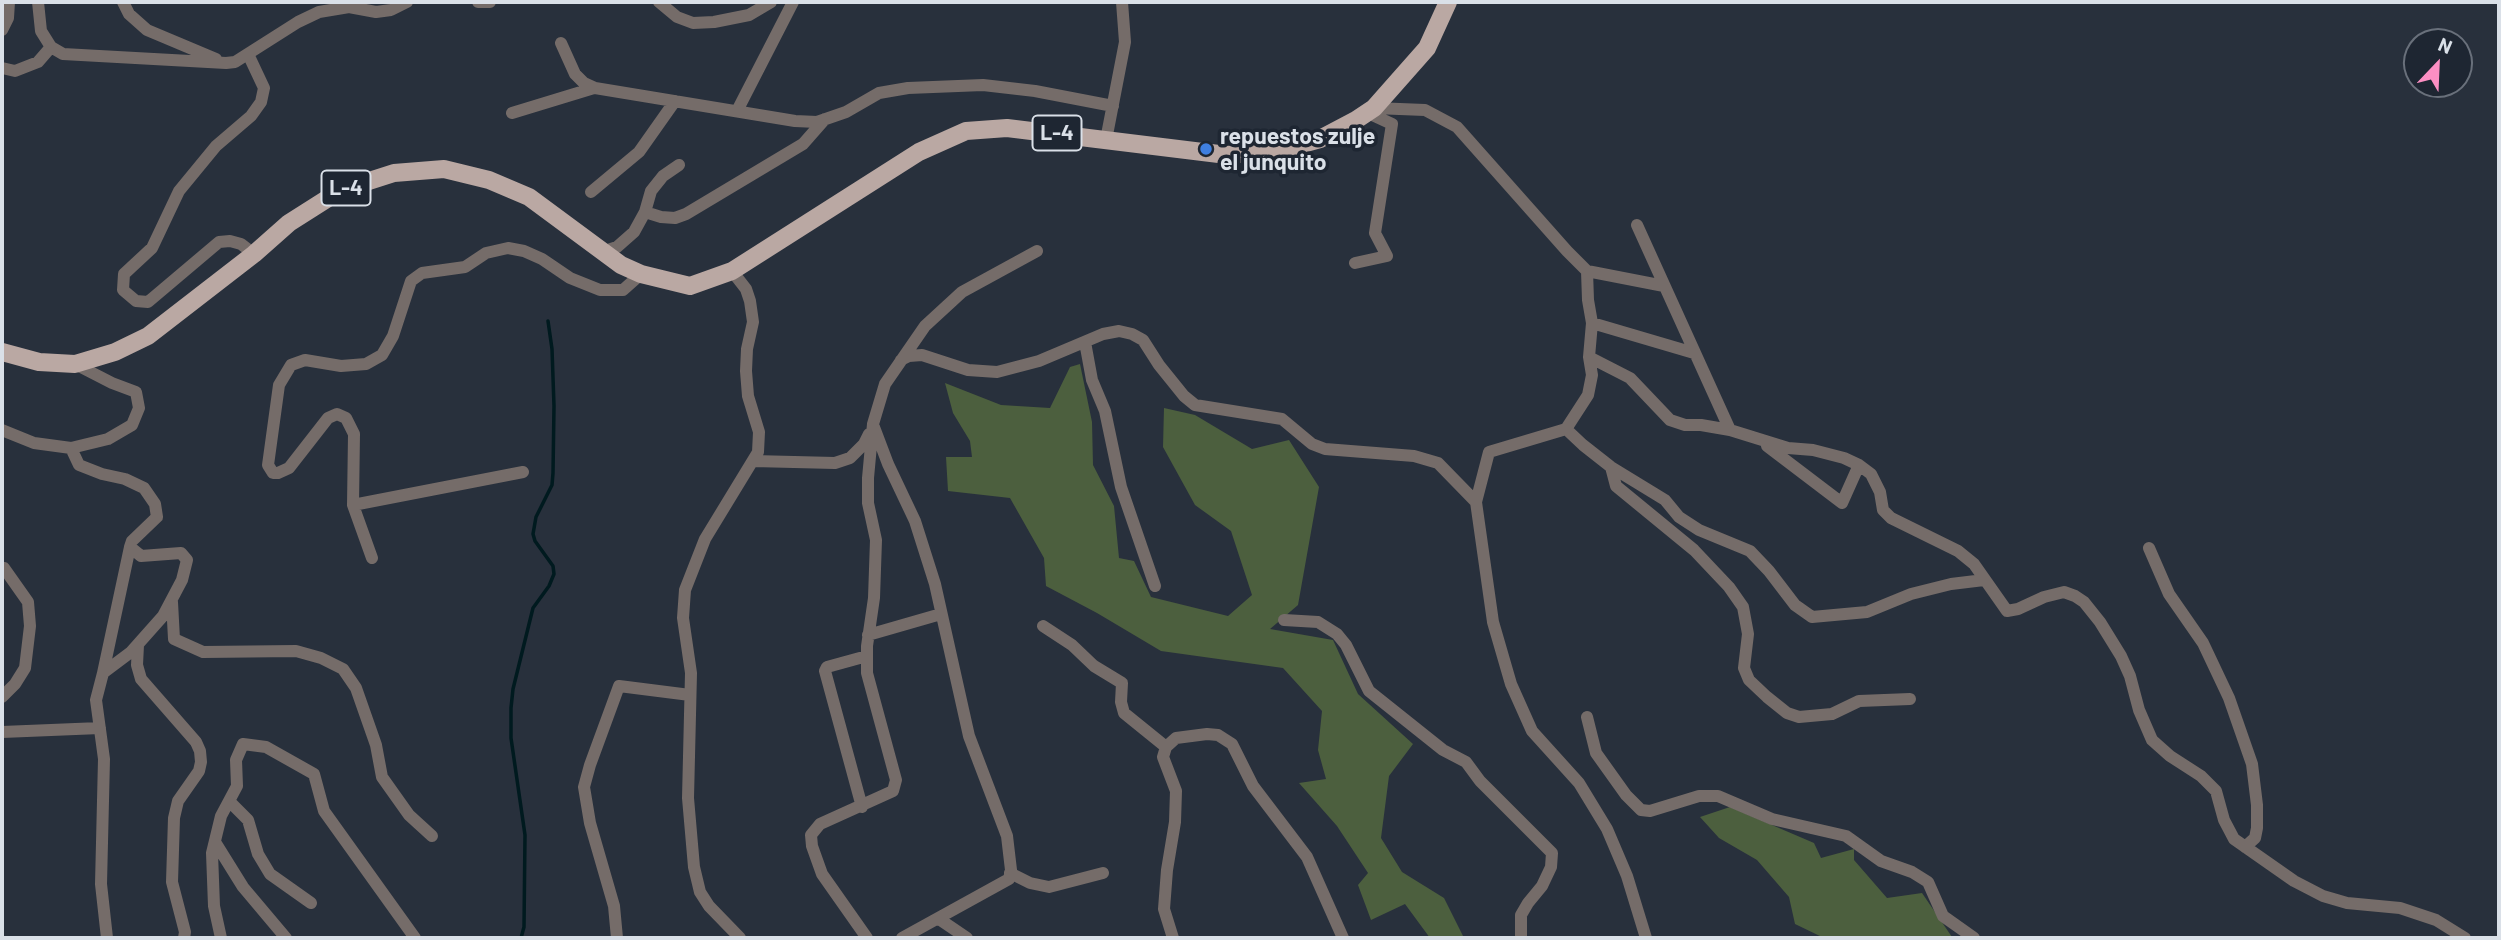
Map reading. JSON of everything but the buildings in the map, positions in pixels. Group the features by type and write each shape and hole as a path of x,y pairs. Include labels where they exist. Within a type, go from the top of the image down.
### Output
{"main road":[{"name":"L-4","path":"2,352 39,362 75,364 115,352 148,337 254,254 289,223 341,190 394,173 444,169 489,180 529,197 621,265 641,274 690,286 732,271 919,152 967,131 1007,128 1227,155 1277,151 1320,139 1370,110 1427,48 1448,2"}],"street":[{"path":"2,30 8,18 9,2"},
{"path":"38,2 41,31 51,47 63,54 226,63 235,62 319,12 349,8 376,12 407,2"},
{"path":"123,2 129,14 147,30 226,63"},
{"path":"478,2 490,2"},
{"path":"659,2 677,17 693,23 749,15 771,2"},
{"path":"737,111 793,2"},
{"path":"1106,140 1125,42 1122,2"},
{"path":"561,43 575,75 595,88 795,121 817,122 846,112 879,93 908,88 971,85 1035,91 1113,106"},
{"path":"2,68 15,71 38,62 51,47"},
{"path":"248,54 264,88 261,102 251,116 216,146 179,191 152,248 124,274 123,290 136,301 148,302 219,242 241,244 254,254"},
{"path":"512,113 595,88"},
{"path":"591,192 639,152 675,101"},
{"path":"1355,263 1387,256 1375,233 1392,124 1370,110"},
{"path":"1370,110 1425,110 1457,127 1587,271 1664,286"},
{"path":"645,212 675,218 686,214 803,144 825,119"},
{"path":"602,252 617,247 634,232 645,212 651,191 663,176 679,165"},
{"path":"1637,225 1730,430"},
{"path":"372,558 353,505 354,434 346,418 337,414 328,418 289,468 273,473 268,465 279,385 291,366 305,360 341,366 366,364 382,355 393,336 411,281 422,273 465,267 486,253 508,248 524,251 542,259 570,278 600,290 623,290 641,274"},
{"path":"754,461 835,463 850,458 864,444 885,384 925,326 962,292 1037,251"},
{"path":"732,271 746,289 753,322 747,349 746,371 748,396 759,432 758,452 705,539 685,590 683,618 691,673 688,799 694,867 700,892 709,906 740,938"},
{"path":"1587,271 1592,323 1589,357 1592,375 1588,395 1566,429 1489,452 1476,502 1493,622 1511,684 1532,731 1579,783 1607,829 1627,876 1646,938"},
{"path":"1592,323 1694,353"},
{"path":"901,360 922,355 968,370 997,372 1039,361 1104,334 1119,331 1132,334 1143,340 1168,375 1195,405 1282,419 1303,438 1325,449 1414,456 1438,463 1476,502"},
{"path":"1085,342 1092,380 1105,411 1121,487 1155,586"},
{"path":"1589,357 1630,378 1670,419 1685,425 1730,430 1788,448 1813,450 1859,465 1871,474 1880,492 1883,509 1891,518 1958,551 1974,565 2007,611 2064,592 2084,602 2121,656 2152,740 2170,756 2201,776 2216,791 2224,820 2234,839 2294,881 2323,896 2347,903 2400,908 2436,920 2465,938"},
{"path":"2,430 34,443 71,447 108,439 132,425 139,408 136,392 75,364"},
{"path":"873,424 888,464 915,520 935,584 969,736 1007,836 1010,873 1009,879 902,938"},
{"path":"867,938 822,874 811,846 811,835 820,824 893,791 897,780 867,673 876,540 868,503 873,424"},
{"path":"1566,429 1611,467 1665,500 1679,517 1699,530 1750,551 1769,570 1795,605 1812,617 1867,612 1911,594 1951,584 1984,580"},
{"path":"1761,441 1842,503 1859,465"},
{"path":"71,447 79,465 125,479 144,488 155,503 157,517 132,541 96,700 104,759 101,884 107,938"},
{"path":"1611,467 1616,486 1694,550 1729,587 1743,607 1748,634 1744,668 1749,680 1787,713 1798,718 1832,714 1859,701 1910,699"},
{"path":"353,505 523,472"},
{"path":"103,673 138,645 163,616 182,580 187,560 181,553 141,556 130,547"},
{"path":"2149,548 2169,594 2208,654 2229,698 2252,764 2257,805 2256,828 2255,838 2245,847"},
{"path":"2,697 15,684 25,668 30,626 28,603 4,569"},
{"path":"172,599 174,639 203,652 296,651 321,658 343,669 356,688 376,746 382,777 409,815 432,836"},
{"path":"868,635 941,614"},
{"path":"1284,620 1318,622 1338,634 1369,691 1443,750 1466,762 1480,780 1552,853 1551,867 1542,886 1521,915 1521,938"},
{"path":"1043,626 1072,645 1094,666 1122,683 1121,702 1124,713 1166,747"},
{"path":"138,645 137,664 141,679 191,736 200,751 199,771 178,801 174,818 172,882 185,932 184,938"},
{"path":"862,807 825,671 827,667 867,656"},
{"path":"617,938 614,905 590,823 584,787 590,765 619,685 690,695"},
{"path":"1587,717 1596,753 1626,795 1641,810 1650,811 1699,796 1718,796 1772,819 1846,835 1881,861 1912,872 1928,883 1943,916 1973,938"},
{"path":"2,732 100,728"},
{"path":"1173,938 1164,909 1175,822 1176,791 1163,757 1166,747 1176,738 1207,734 1218,735 1232,744 1253,786 1307,857 1343,938"},
{"path":"221,938 214,905 212,853 221,816 237,786 236,760 243,744 266,747 314,774 324,811 415,938"},
{"path":"229,801 248,820 258,854 270,874 312,903"},
{"path":"215,842 243,887 286,938"},
{"path":"1010,873 1030,883 1049,887 1103,873"},
{"path":"939,919 967,938"}],"green space":[{"path":"1080,364 1092,422 1093,465 1114,506 1119,558 1134,561 1151,597 1228,616 1252,595 1231,531 1195,505 1163,447 1164,408 1195,415 1252,449 1289,440 1319,487 1298,605 1270,629 1333,640 1358,694 1413,744 1389,776 1381,838 1402,872 1444,898 1464,938 1430,938 1405,904 1371,920 1358,885 1368,873 1337,826 1299,783 1326,779 1318,750 1322,711 1283,668 1161,651 1046,586 1044,558 1010,498 948,491 946,457 972,457 970,441 953,413 945,383 1001,405 1050,408 1070,367"},
{"path":"1730,807 1814,843 1821,858 1854,849 1854,860 1887,898 1922,893 1952,937 1824,938 1795,924 1789,897 1757,860 1719,838 1700,817"}],"waterway":[{"path":"521,938 524,927 525,835 511,738 511,708 513,689 533,608 554,574 553,566 533,534 536,517 552,485 553,473 554,406 548,321"}],"place":[{"name":"repuestos zulje el junquito","path":"1206,149"}]}
